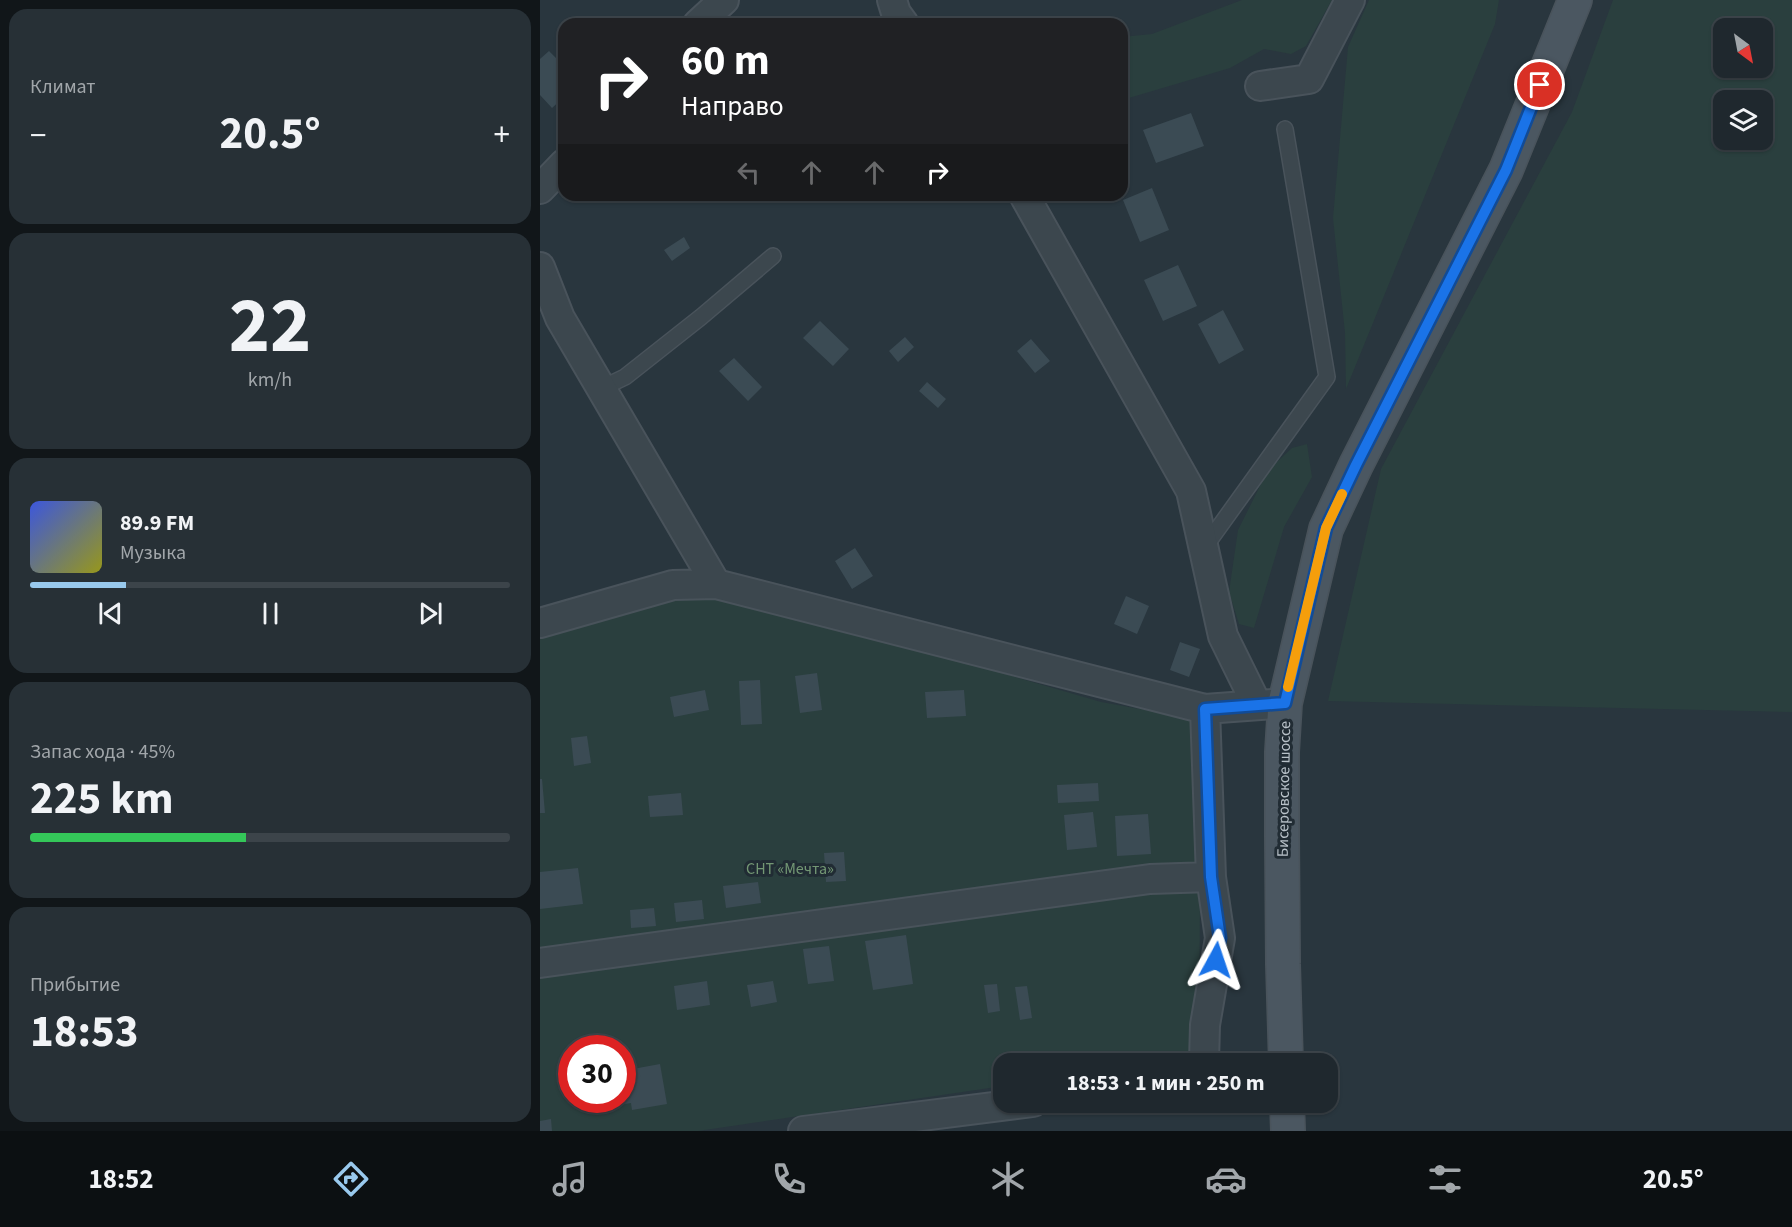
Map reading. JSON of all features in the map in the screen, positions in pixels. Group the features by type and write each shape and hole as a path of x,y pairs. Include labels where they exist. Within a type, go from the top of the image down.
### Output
{"main road":[{"name":"Бисеровское шоссе","path":"1286,1053 1282,964 1282,752 1271,704 1326,528 1361,454 1506,170 1575,0"},
{"path":"1287,1113 1288,1131"}],"street":[{"path":"704,18 724,0"},
{"path":"892,0 900,18"},
{"path":"1260,86 1309,79 1350,0"},
{"path":"540,189 558,170"},
{"path":"1027,201 1191,491 1223,636 1271,704"},
{"path":"540,267 560,318 716,584"},
{"path":"540,623 673,585 716,584 1205,709 1271,704"},
{"path":"1204,1053 1205,1025 1220,938 1211,877 1205,709"},
{"path":"540,963 1150,879 1211,877"},
{"path":"803,1131 993,1107"}],"lane":[{"path":"1203,548 1327,377 1285,129"},
{"path":"602,388 625,377 773,256"}],"green space":[{"path":"1242,0 1332,0 1306,46 1291,54 1264,49 1230,68 1128,98 1128,36 1152,34"},
{"path":"1369,0 1499,0 1495,24 1346,389 1345,333 1333,218 1348,47"},
{"path":"1613,0 1792,0 1792,712 1328,701 1381,469 1572,112"},
{"path":"1307,444 1312,477 1284,527 1254,628 1239,624 1229,592 1238,530 1268,470 1292,448"},
{"name":"СНТ «Мечта»","path":"676,595 764,604 1101,702 1201,720 1199,1053 993,1053 993,1087 698,1131 540,1131 540,633"}],"building":[{"path":"549,51 558,60 558,102 552,108 540,95 540,59"},
{"path":"1191,113 1204,146 1156,163 1143,130"},
{"path":"1152,188 1169,230 1140,242 1123,201 1128,201 1128,198"},
{"path":"684,237 690,248 672,261 664,250"},
{"path":"1178,265 1197,306 1163,321 1144,280"},
{"path":"1223,310 1244,350 1219,364 1198,324"},
{"path":"820,321 849,349 833,366 803,338"},
{"path":"905,337 914,347 898,362 889,351"},
{"path":"1031,339 1050,361 1035,373 1017,351"},
{"path":"734,358 762,387 748,401 719,371"},
{"path":"927,382 946,399 938,408 919,391"},
{"path":"855,548 873,576 852,589 835,561"},
{"path":"1126,596 1149,606 1137,634 1114,624"},
{"path":"1180,642 1200,649 1189,677 1170,670"},
{"path":"817,673 822,710 800,713 795,676"},
{"path":"760,680 762,724 741,725 739,681"},
{"path":"705,690 709,710 674,717 670,697"},
{"path":"964,690 966,716 927,718 925,692"},
{"path":"587,736 591,763 574,766 571,738"},
{"path":"540,779 542,779 545,813 540,813"},
{"path":"1098,783 1099,801 1058,803 1057,785"},
{"path":"681,793 683,815 650,817 648,796"},
{"path":"1093,812 1097,847 1067,850 1064,815"},
{"path":"1148,814 1151,854 1117,856 1115,816"},
{"path":"844,852 846,881 826,882 824,853"},
{"path":"578,868 583,904 540,909 540,872"},
{"path":"758,882 761,903 726,908 723,886"},
{"path":"702,900 704,919 676,922 674,903"},
{"path":"654,908 656,926 631,928 630,910"},
{"path":"906,935 913,984 873,990 865,941"},
{"path":"829,946 834,981 808,984 803,949"},
{"path":"707,981 710,1005 677,1010 674,986"},
{"path":"773,981 777,1002 751,1007 747,985"},
{"path":"997,984 1000,1011 988,1013 984,985"},
{"path":"1027,986 1032,1018 1020,1020 1015,987"},
{"path":"660,1064 667,1104 636,1109 636,1068"},
{"path":"551,1119 552,1131 540,1131 540,1121"}],"slow traffic":[{"path":"1288,687 1326,528 1342,494"}],"route":[{"path":"1216,960 1220,938 1211,877 1205,709 1285,703 1326,528 1506,170 1540,85"}]}
